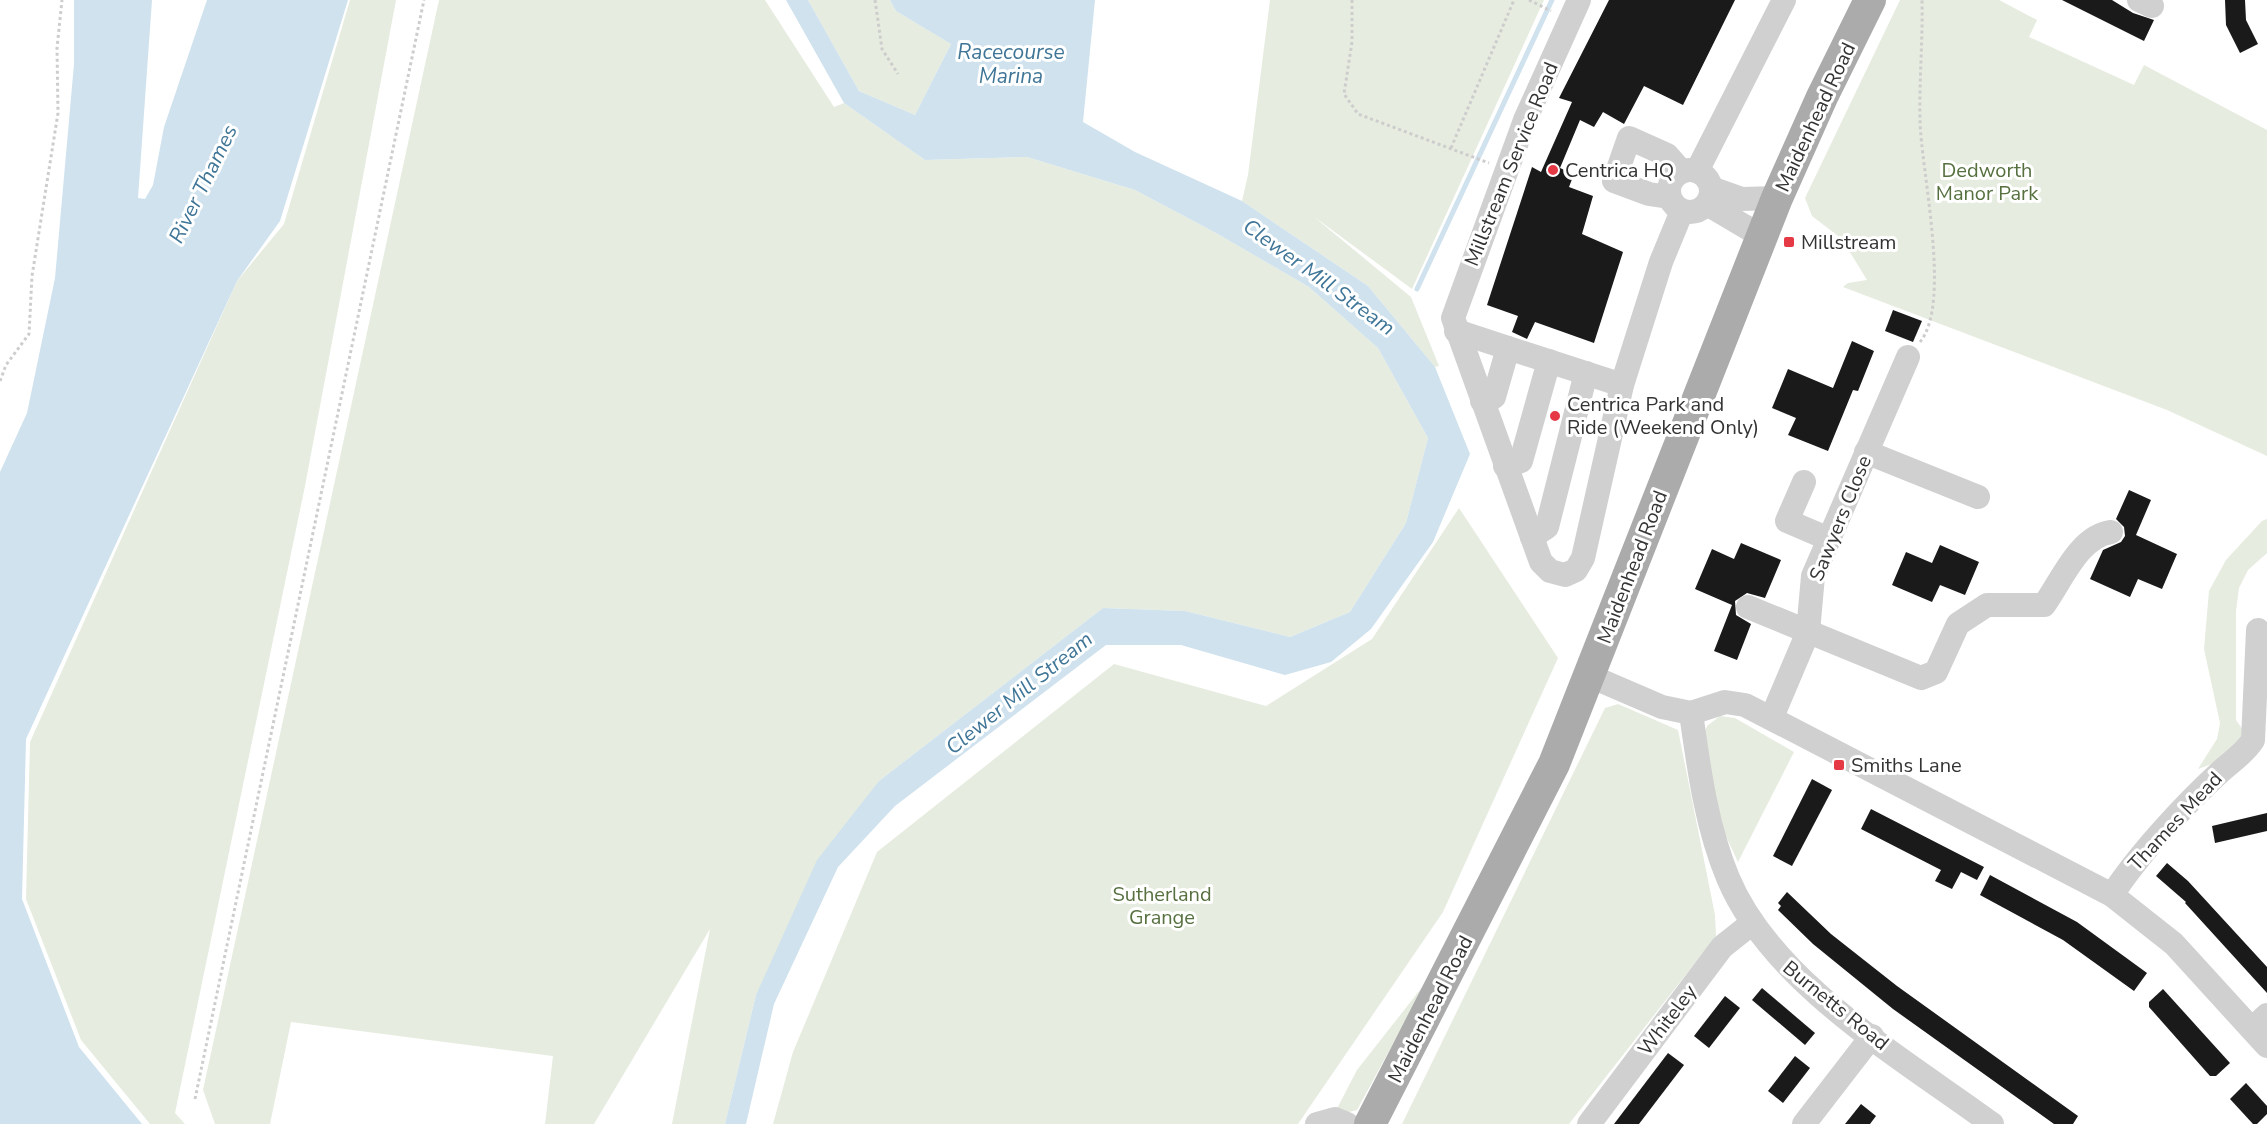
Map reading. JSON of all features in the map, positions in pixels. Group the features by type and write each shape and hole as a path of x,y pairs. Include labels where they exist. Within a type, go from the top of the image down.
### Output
{"main road":[{"name":"Maidenhead Road","path":"1370,1124 1554,764 1761,236 1822,97 1870,0"}],"street":[{"name":"Millstream Service Road","path":"1579,0 1525,120 1453,318 1541,562 1550,571 1565,575 1576,570 1583,558 1622,385 1661,262 1676,204 1670,184 1699,183"},
{"path":"1761,236 1699,183 1667,155 1629,138 1614,181 1698,211 1699,183 1784,0"},
{"path":"1699,183 1742,199 1777,198"},
{"path":"1456,331 1622,385"},
{"path":"1482,401 1494,397 1508,348"},
{"name":"Sawyers Close","path":"1772,717 1808,632 1812,576 1908,357"},
{"path":"1505,466 1521,461 1549,361"},
{"path":"1532,537 1547,527 1586,373"},
{"path":"1866,452 1978,497"},
{"path":"1804,483 1787,520 1829,539"},
{"path":"1748,607 1921,678 1936,672 1958,624 1987,604 2044,605 2083,547 2101,533 2111,532"},
{"name":"Thames Mead","path":"2112,896 2130,868 2220,771 2251,760 2258,630"},
{"path":"1590,676 1662,707 1691,713 1725,702 1745,705 1772,717 2112,896 2174,944 2262,1030"},
{"name":"Burnetts Road","path":"1691,713 1704,802 1727,877 1752,924 1785,964 1821,998 1992,1124"},
{"name":"Whiteley","path":"1589,1124 1722,947 1752,924"},
{"path":"1804,1124 1872,1036"},
{"path":"1317,1124 1335,1119 1347,1124"}],"path":[{"path":"0,381 6,365 29,334 32,276 57,113 57,48 62,0"},
{"path":"195,1099 424,0"},
{"path":"875,0 882,49 898,74"},
{"path":"1352,0 1352,42 1344,94 1358,114 1483,160"},
{"path":"1451,148 1514,0"},
{"path":"1529,0 1547,9"},
{"path":"1908,357 1923,339 1933,315 1935,281 1920,120 1922,0"}],"green space":[{"path":"350,0 396,0 305,486 175,1113 185,1124 150,1124 81,1040 26,899 30,742 237,281 284,224"},
{"path":"439,0 765,0 834,107 844,103 925,160 1027,157 1135,190 1216,233 1309,287 1378,348 1428,438 1406,523 1350,612 1290,637 1185,611 1103,608 879,781 756,995 725,1124 672,1124 710,929 594,1124 545,1124 553,1056 291,1022 270,1124 215,1124 203,1090"},
{"path":"808,0 890,0 896,11 951,44 915,115 859,91"},
{"path":"1270,0 1544,0 1412,289 1313,216 1411,297 1439,366 1435,367 1368,286 1242,201 1248,175"},
{"name":"Dedworth Manor Park","path":"1900,0 1999,0 2037,20 2029,37 2134,85 2144,65 2267,130 2267,456 2167,410 1843,287 1848,283 1867,280 1842,239 1812,216 1805,198"},
{"name":"Sutherland Grange","path":"1459,508 1558,658 1443,912 1298,1124 773,1124 793,1052 877,852 1114,664 1266,706 1372,639"},
{"path":"2267,519 2267,553 2248,570 2239,588 2236,611 2236,720 2247,736 2223,760 2198,769 2217,739 2220,723 2204,649 2209,591 2226,560 2262,521"},
{"path":"1618,704 1678,730 1715,915 1716,936 1569,1124 1402,1124 1605,708"},
{"path":"1720,716 1735,718 1794,752 1738,862 1722,828 1701,741 1707,726"},
{"path":"1427,981 1357,1110 1349,1112 1344,1124 1329,1124 1357,1070"}],"water":[{"name":"River Thames","path":"74,0 152,0 138,198 145,199 153,185 164,127 207,0 348,0 280,221 237,281 26,739 22,899 79,1047 142,1124 0,1124 0,472 27,413 55,278 74,64"},
{"path":"786,0 808,0 859,91 915,115 951,44 896,11 890,0 1095,0 1083,122 1135,152 1242,201 1368,286 1435,367 1470,454 1433,542 1371,629 1331,662 1285,675 1181,645 1106,645 895,806 838,867 774,1004 746,1124 725,1124 756,995 817,860 879,781 1103,608 1185,611 1290,637 1350,612 1406,523 1428,438 1378,348 1309,287 1216,233 1135,190 1027,157 925,160 844,103"}],"building":[{"name":"Centrica HQ","path":"1609,0 1735,0 1683,105 1644,86 1624,124 1603,112 1594,127 1580,120 1560,168 1574,174 1569,187 1593,196 1582,234 1623,252 1594,343 1535,322 1527,339 1512,332 1518,316 1487,305 1532,167 1541,172 1572,102 1559,98"},
{"path":"2062,0 2112,0 2133,13 2154,20 2144,41"},
{"path":"2225,0 2245,0 2246,20 2258,44 2240,53 2226,25"},
{"path":"1893,310 1922,321 1913,342 1885,331"},
{"path":"1852,341 1874,351 1858,391 1853,390 1828,451 1788,435 1796,418 1772,408 1788,369 1833,388"},
{"path":"2129,490 2151,500 2136,535 2177,554 2162,589 2138,579 2130,597 2090,579 2103,550 2121,542 2125,536 2124,527 2116,519"},
{"path":"1741,543 1781,560 1765,598 1747,593 1735,601 1736,615 1751,624 1737,660 1714,651 1732,605 1695,589 1712,549 1734,559"},
{"path":"1940,545 1979,562 1965,595 1940,585 1932,602 1892,585 1906,552 1932,563"},
{"path":"1812,779 1832,790 1792,866 1773,856"},
{"path":"1871,809 1984,867 1977,880 1961,872 1952,889 1935,881 1941,870 1861,829"},
{"path":"2267,813 2267,831 2215,843 2212,826"},
{"path":"2167,863 2188,881 2267,967 2267,993 2186,902 2156,876"},
{"path":"1990,875 2077,922 2147,973 2134,991 2063,940 1980,895"},
{"path":"1787,892 1831,934 1897,986 2078,1116 2073,1124 2054,1124 1893,1009 1813,944 1778,910 1781,906 1778,903"},
{"path":"1762,988 1815,1033 1805,1045 1752,1000"},
{"path":"2163,989 2230,1063 2216,1076 2210,1076 2149,1007 2149,1002"},
{"path":"1725,996 1740,1008 1709,1048 1694,1036"},
{"path":"1668,1053 1684,1065 1639,1124 1614,1124"},
{"path":"1795,1056 1810,1068 1783,1103 1768,1091"},
{"path":"2246,1083 2267,1106 2267,1114 2257,1124 2253,1124 2230,1099"},
{"path":"1861,1104 1876,1116 1870,1124 1845,1124"}],"waterway":[{"path":"1417,289 1552,0"}],"place":[{"name":"Centrica HQ","path":"1553,170"},
{"name":"Millstream","path":"1789,242"},
{"name":"Centrica Park and Ride (Weekend Only)","path":"1555,416"},
{"name":"Smiths Lane","path":"1839,765"}],"water label":[{"name":"Racecourse Marina","path":"1011,64"},
{"name":"Clewer Mill Stream","path":"1319,277"},
{"name":"Clewer Mill Stream","path":"1019,693"}]}
